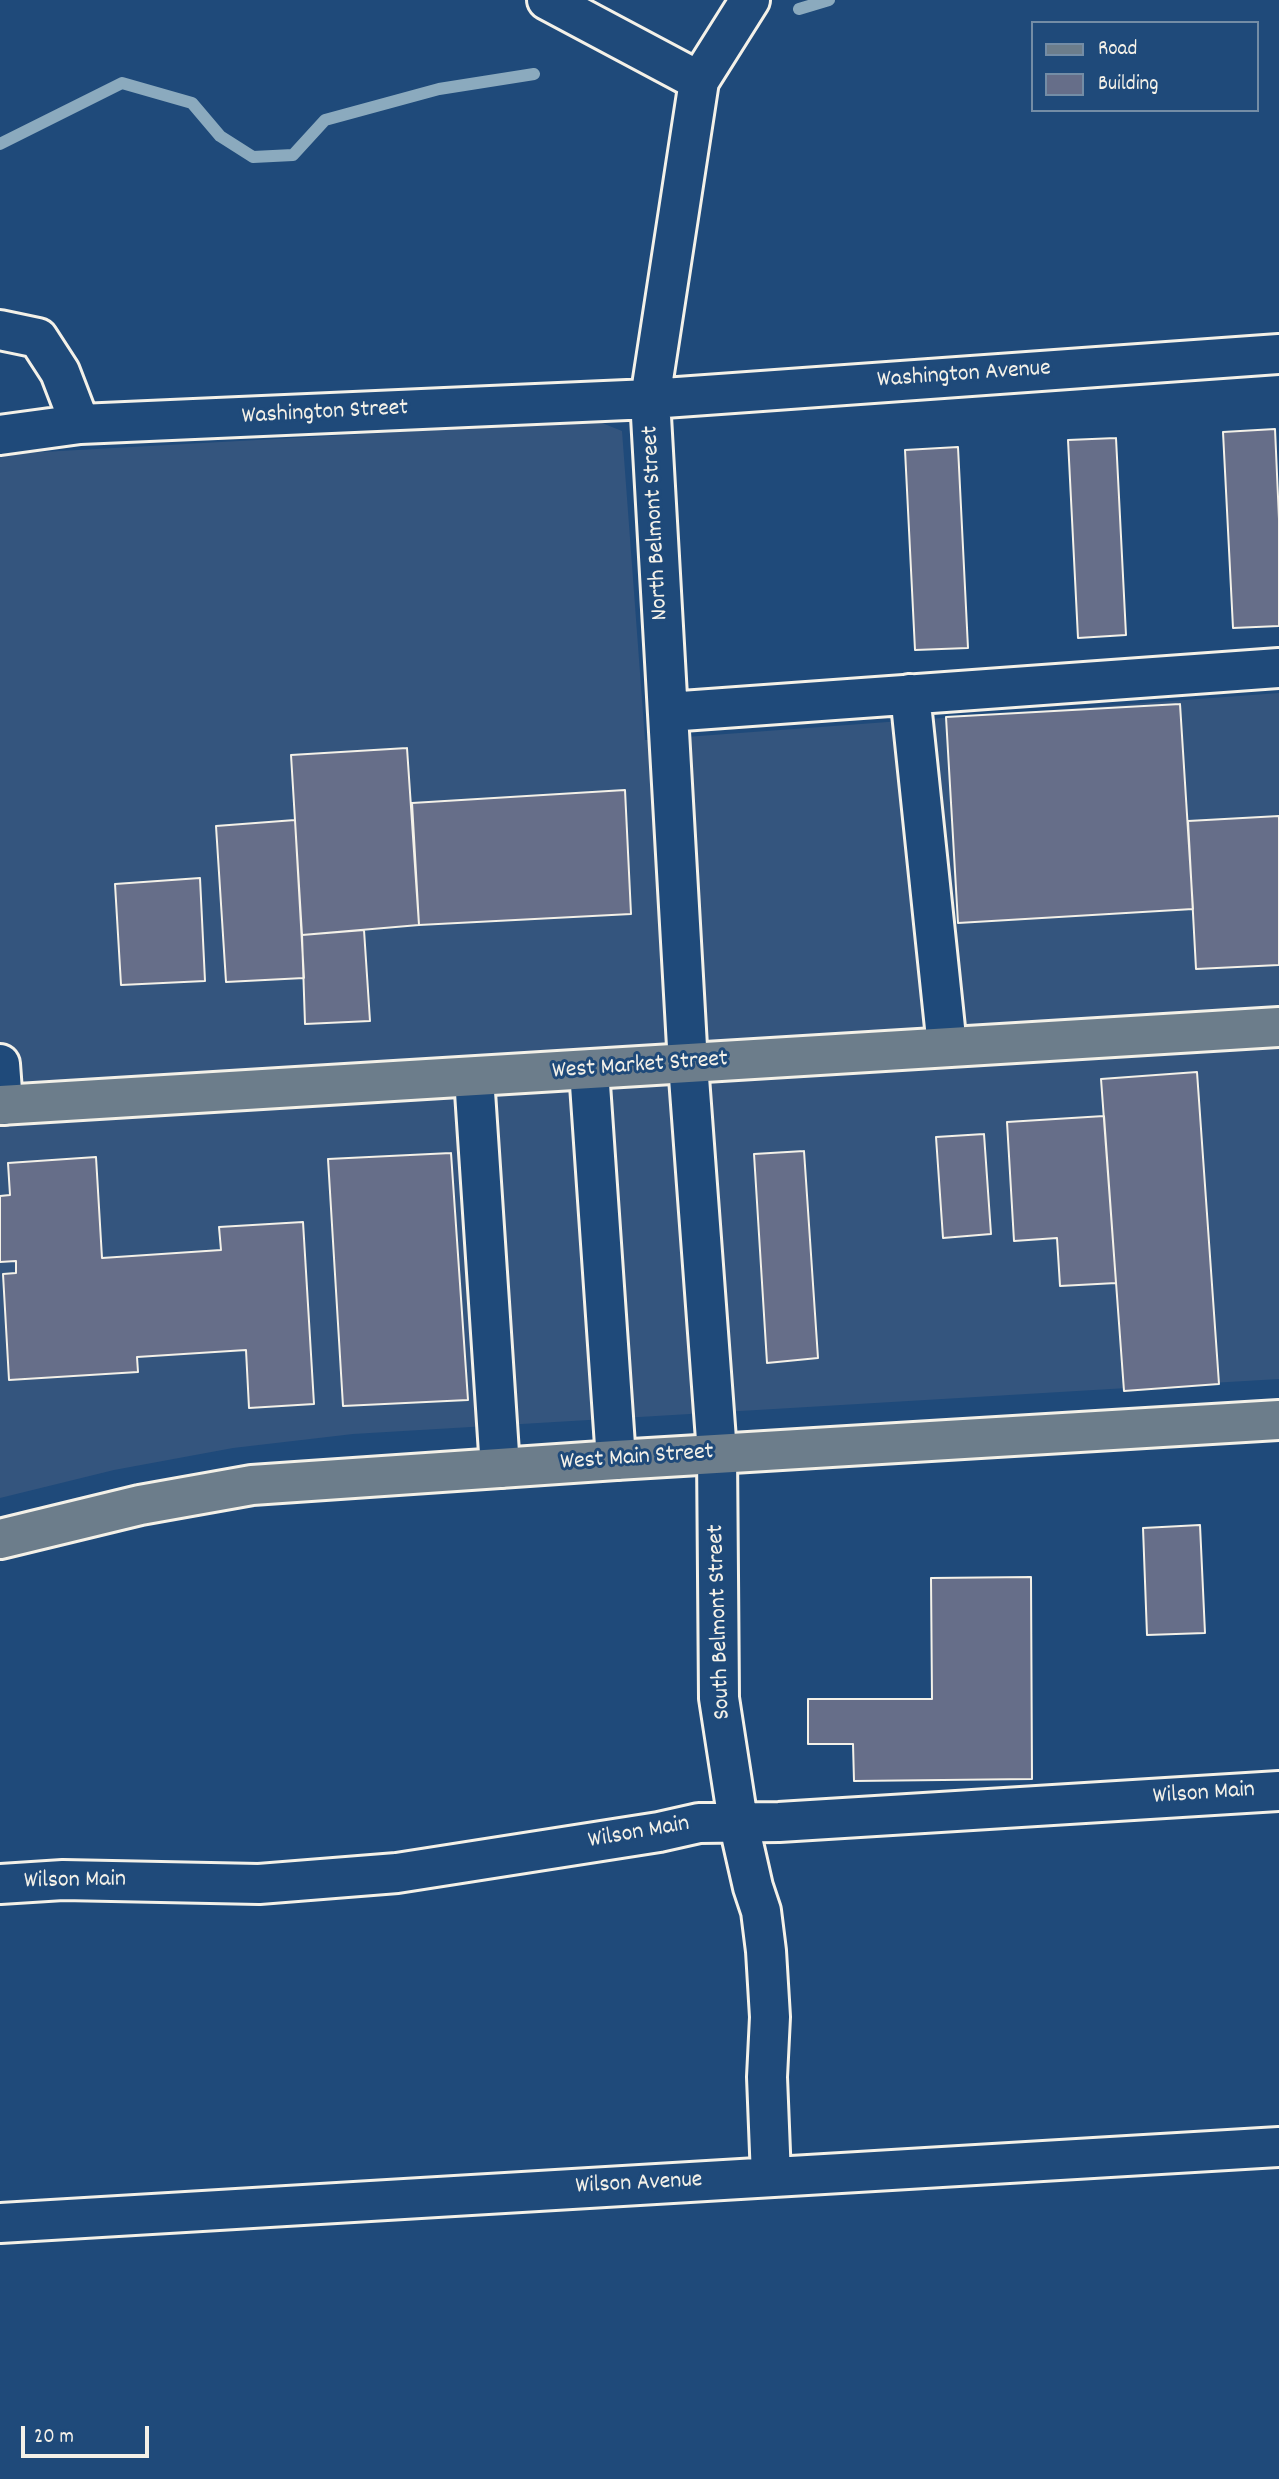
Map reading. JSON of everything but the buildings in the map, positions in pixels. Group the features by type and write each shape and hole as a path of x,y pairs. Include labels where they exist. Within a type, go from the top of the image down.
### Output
{"main road":[{"name":"West Market Street","path":"1,1105 1279,1027"},
{"name":"West Main Street","path":"0,1539 140,1505 252,1485 717,1453 1279,1420"}],"street":[{"path":"547,0 699,81"},
{"name":"North Belmont Street","path":"688,1064 650,399 699,81 750,0"},
{"path":"0,330 38,338 60,372 80,424"},
{"name":"Washington Avenue","path":"650,399 1279,354"},
{"name":"Washington Street","path":"0,435 80,424 650,399"},
{"path":"668,712 1279,668"},
{"path":"910,694 947,1047"},
{"path":"0,1064 1,1105"},
{"name":"South Belmont Street","path":"688,1064 717,1453 719,1698 738,1821 752,1887 761,1912 766,1951 770,2017 767,2077 771,2177"},
{"path":"589,1070 616,1460"},
{"path":"474,1077 500,1468"},
{"name":"Wilson Main","path":"0,1884 63,1880 259,1884 397,1873 659,1832 699,1822 779,1822 1279,1791"},
{"name":"Wilson Avenue","path":"0,2223 1279,2147"}],"shaded area":[{"path":"597,421 622,431 645,740 1279,693 1279,1379 353,1434 233,1448 114,1470 0,1498 0,452 24,453"}],"waterway":[{"path":"799,9 829,0"},
{"path":"0,144 122,83 192,103 220,136 253,157 293,155 325,120 439,89 534,74"}]}
